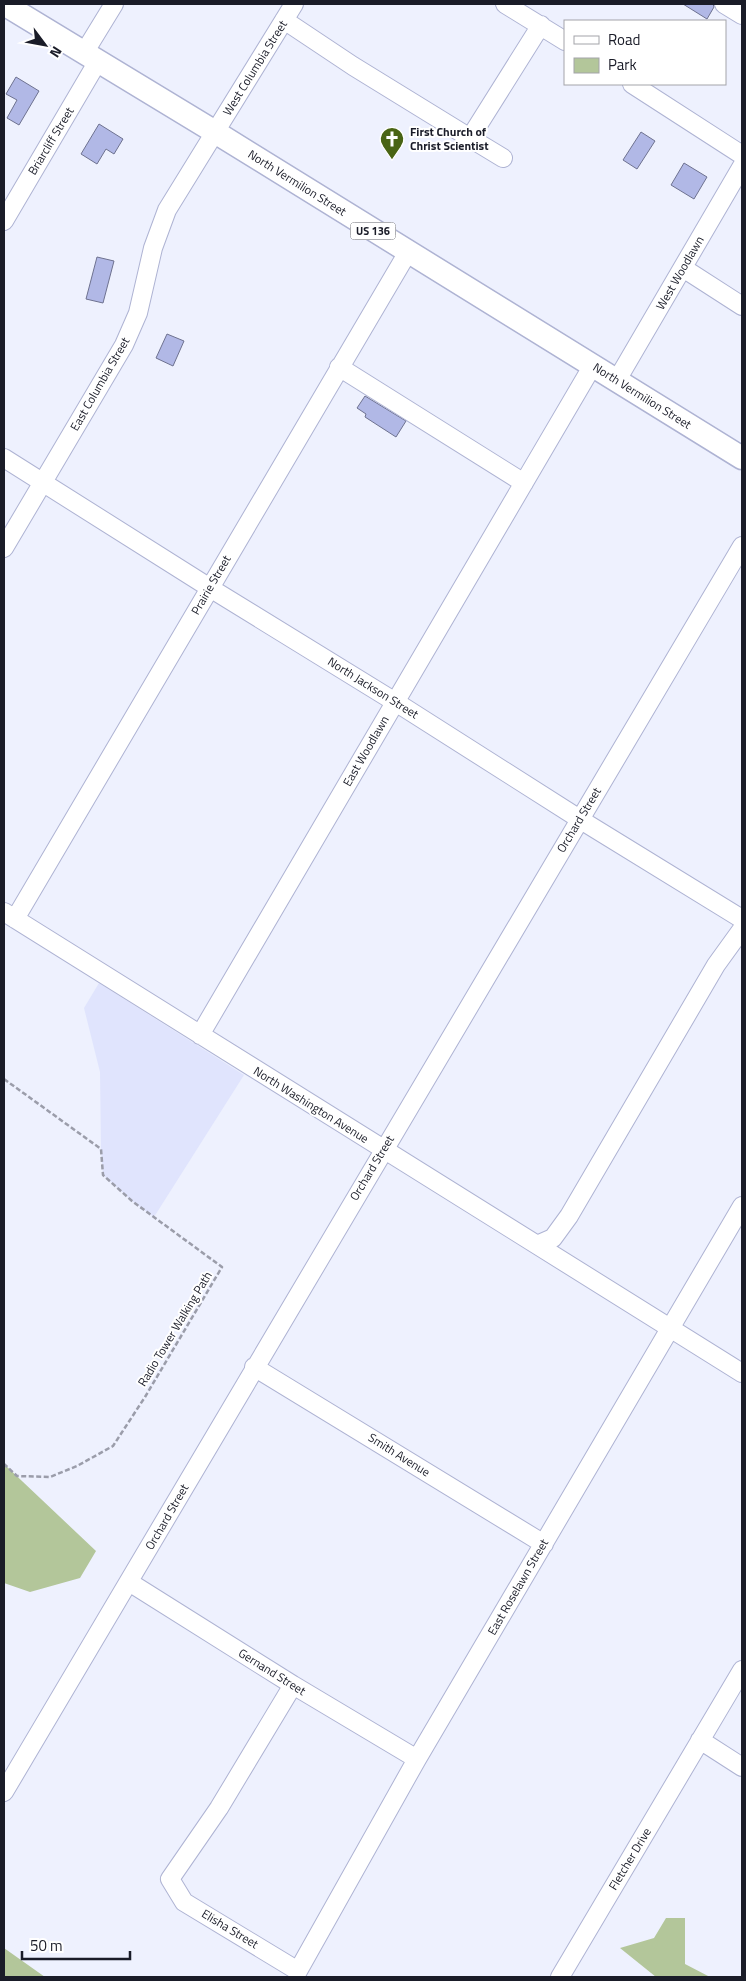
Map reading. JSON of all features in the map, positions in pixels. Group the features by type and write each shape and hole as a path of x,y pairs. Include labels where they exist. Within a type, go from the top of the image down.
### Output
{"main road":[{"name":"North Vermilion Street","path":"4,4 215,132 742,458"}],"street":[{"name":"Briarcliff Street","path":"4,221 91,57 114,4"},
{"name":"West Columbia Street","path":"215,132 294,4"},
{"path":"505,4 564,40"},
{"path":"724,4 742,15"},
{"path":"284,20 353,66 503,158"},
{"path":"470,138 541,25"},
{"path":"634,85 742,155"},
{"name":"East Columbia Street","path":"4,548 124,345 138,313 153,248 168,210 215,132"},
{"name":"West Woodlawn","path":"617,380 742,166"},
{"name":"Prairie Street","path":"9,915 210,588 408,252"},
{"path":"683,268 742,306"},
{"name":"East Woodlawn","path":"200,1035 593,365"},
{"path":"339,367 524,483"},
{"name":"North Jackson Street","path":"4,458 742,919"},
{"name":"Orchard Street","path":"4,1792 742,546"},
{"name":"North Washington Avenue","path":"9,915 742,1373"},
{"path":"537,1245 553,1238 570,1216 716,965 742,928"},
{"name":"East Roselawn Street","path":"298,1971 417,1759 742,1206"},
{"name":"Smith Avenue","path":"254,1367 544,1544"},
{"name":"Gernand Street","path":"129,1582 292,1685 417,1759"},
{"name":"Fletcher Drive","path":"560,1977 742,1670"},
{"name":"Elisha Street","path":"292,1685 218,1808 170,1879 184,1902 298,1971"},
{"path":"700,1740 742,1767"}],"path":[{"name":"Radio Tower Walking Path","path":"4,1079 101,1149 103,1175 132,1201 222,1267 145,1397 112,1446 77,1466 50,1477 17,1476 4,1464"}],"shaded area":[{"path":"99,983 244,1075 154,1217 132,1201 103,1175 100,1072 84,1008"}],"green space":[{"path":"4,1464 96,1551 80,1578 30,1592 4,1583"},
{"path":"666,1918 685,1918 685,1964 710,1977 656,1977 620,1948 654,1938"},
{"path":"4,1948 45,1977 4,1977"}],"building":[{"path":"683,4 713,4 714,7 707,19"},
{"path":"16,77 39,91 19,125 7,118 17,100 6,94"},
{"path":"99,124 123,139 114,154 106,149 97,164 81,154"},
{"path":"641,132 655,141 637,169 623,160"},
{"path":"684,163 707,177 694,199 671,185"},
{"path":"97,257 114,261 103,303 86,299"},
{"path":"167,334 184,341 173,366 156,358"},
{"path":"365,396 406,421 396,437 365,417 366,414 357,408"}],"place":[{"name":"First Church of Christ Scientist","path":"392,160"}]}
